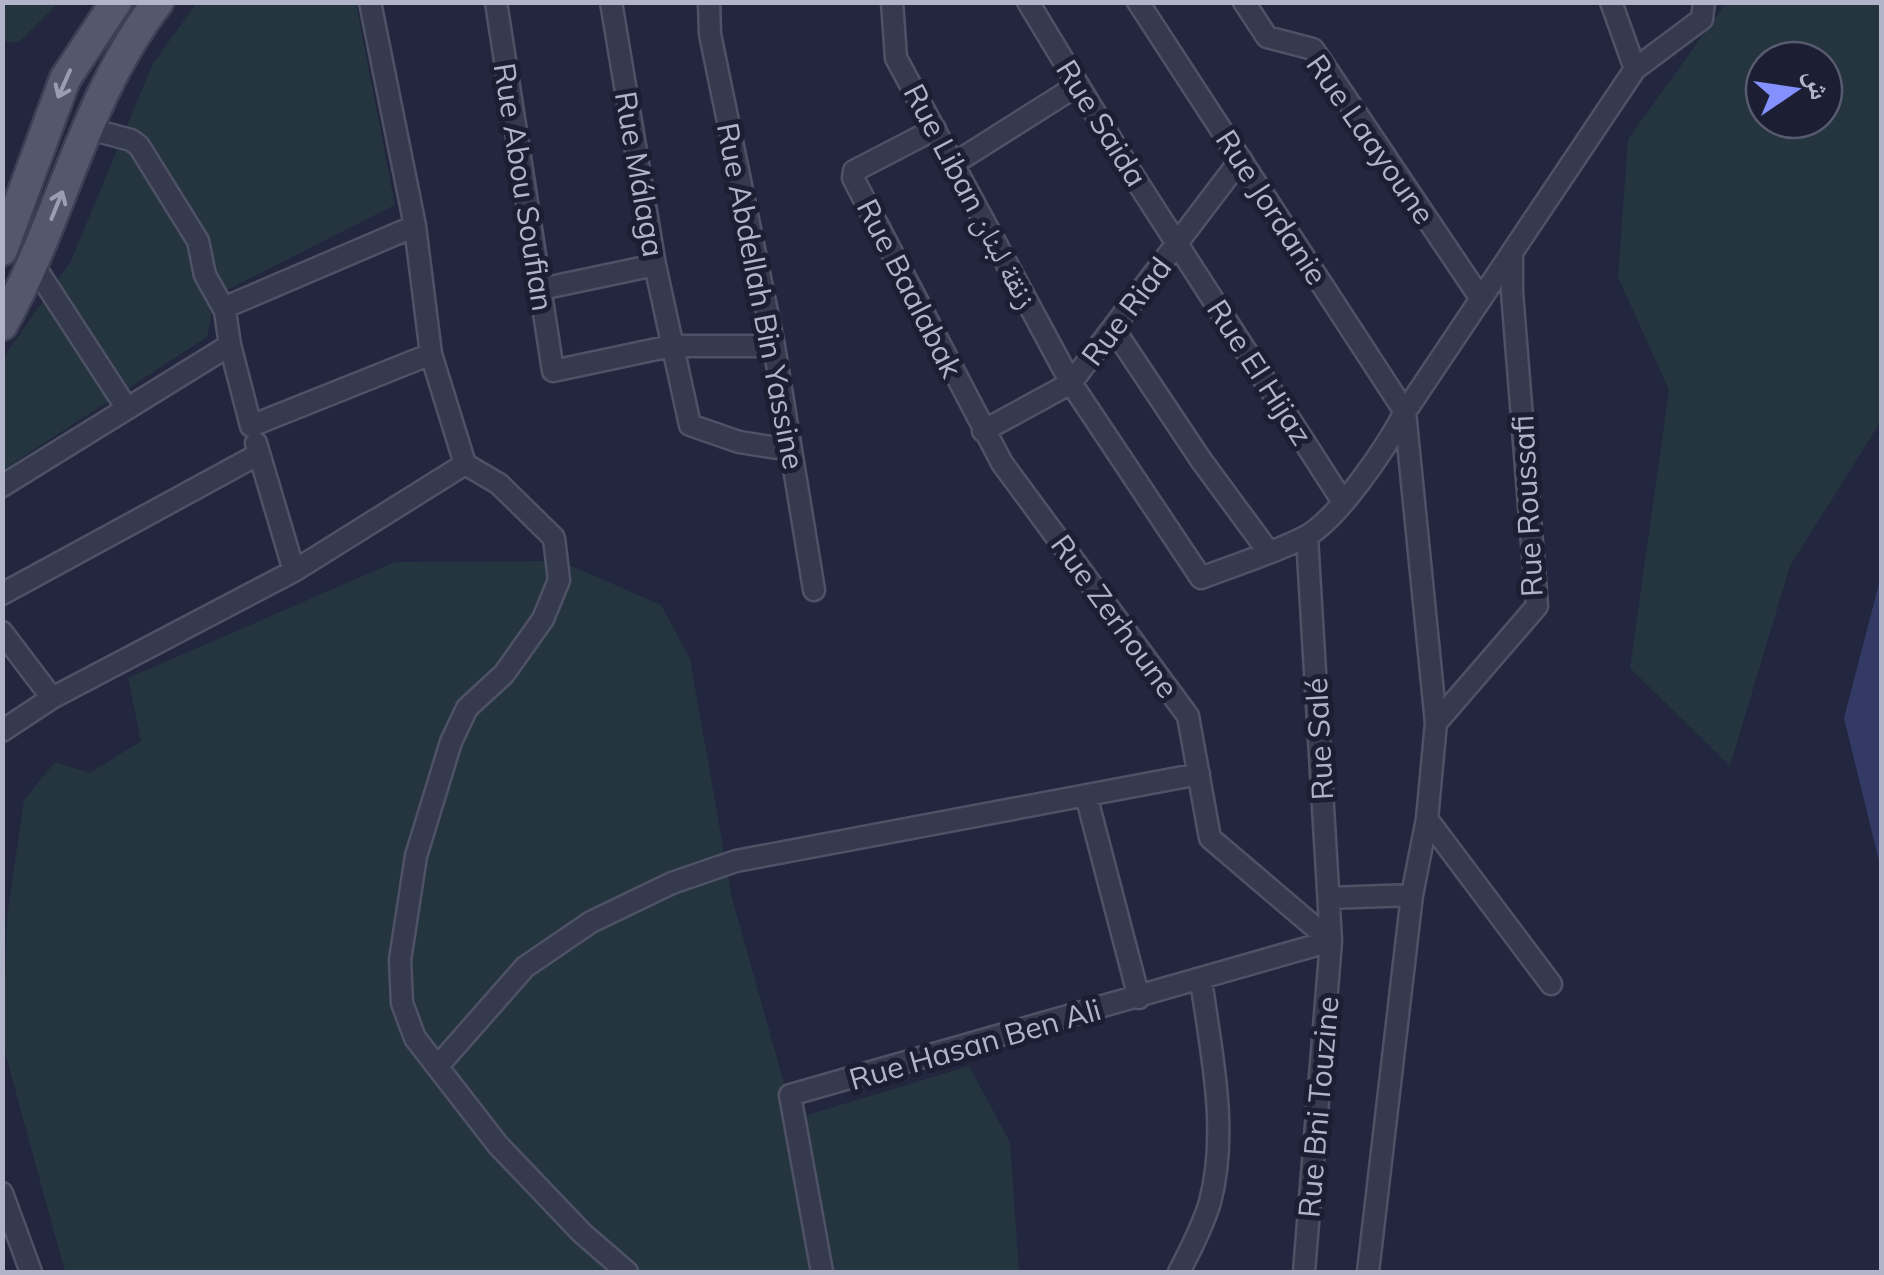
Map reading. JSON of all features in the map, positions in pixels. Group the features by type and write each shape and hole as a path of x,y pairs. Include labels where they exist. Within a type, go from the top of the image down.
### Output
{"main road":[{"path":"2,250 64,78 116,2"},
{"path":"2,326 33,264 86,128 158,2"}],"street":[{"path":"370,2 415,226 431,354 466,464 500,484 554,538 559,580 544,619 504,674 468,708 451,742 416,856 400,960 402,1004 415,1038 498,1145 582,1233 627,1272"},
{"name":"Rue Abou Soufian","path":"496,2 553,371 671,346"},
{"name":"Rue Málaga","path":"611,2 655,265 690,425 739,442 791,450"},
{"name":"Rue Abdellah Bin Yassine","path":"708,2 710,34 774,346 814,590"},
{"name":"Rue Liban زنقة لبنان","path":"892,2 896,58 934,129 1072,383 1202,578 1268,551"},
{"name":"Rue Saida","path":"1028,2 1178,242"},
{"name":"Rue Jordanie","path":"1138,2 1405,412"},
{"name":"Rue Laayoune","path":"1244,2 1267,37 1313,48 1481,299"},
{"path":"1611,2 1636,69"},
{"path":"1113,328 1268,551 1307,537 1382,455 1405,412 1636,69 1702,19 1704,2"},
{"path":"953,164 1078,84"},
{"path":"86,128 131,140 139,146 198,241 205,275 226,311 230,345 251,426 294,571"},
{"name":"Rue Baalabak","path":"934,129 854,171 854,178 983,431"},
{"name":"Rue Riad","path":"983,431 1072,383 1240,159"},
{"path":"226,311 228,306 415,226"},
{"name":"Rue El Hijaz","path":"1178,242 1343,502"},
{"name":"Rue Roussafi","path":"1436,723 1538,606 1512,253"},
{"path":"33,264 126,408"},
{"path":"540,289 655,265"},
{"path":"2,486 230,345"},
{"path":"671,346 774,346"},
{"path":"251,426 431,354"},
{"path":"1368,1272 1436,723 1405,412"},
{"name":"Rue Zerhoune","path":"983,431 1002,463 1188,716 1210,838 1332,941"},
{"path":"2,594 260,454"},
{"path":"2,731 52,698 294,571 466,464"},
{"name":"Rue Salé","path":"1307,537 1332,941"},
{"path":"2,632 52,698"},
{"path":"438,1066 525,967 592,922 672,883 736,862 1199,774"},
{"path":"1086,795 1138,998"},
{"path":"1427,819 1552,984"},
{"path":"1329,898 1412,895"},
{"name":"Rue Hasan Ben Ali","path":"822,1272 790,1095 1332,941"},
{"name":"Rue Bni Touzine","path":"1304,1272 1332,941"},
{"path":"1178,1272 1210,1204 1216,1162 1218,1105 1202,980"},
{"path":"2,1193 31,1272"}],"shaded area":[{"path":"3,2 58,3 18,43 3,41"},
{"path":"197,3 356,3 395,205 215,296 207,337 3,470 3,358 71,261 153,63"},
{"path":"1726,3 1881,3 1881,421 1790,566 1730,766 1630,668 1669,390 1618,277 1628,139"},
{"path":"560,561 661,605 690,659 732,898 794,1119 969,1066 1010,1142 1019,1272 65,1272 3,1045 7,917 24,800 55,762 90,773 141,741 128,678 395,562"}],"water":[{"path":"1881,576 1881,869 1844,718"}]}
